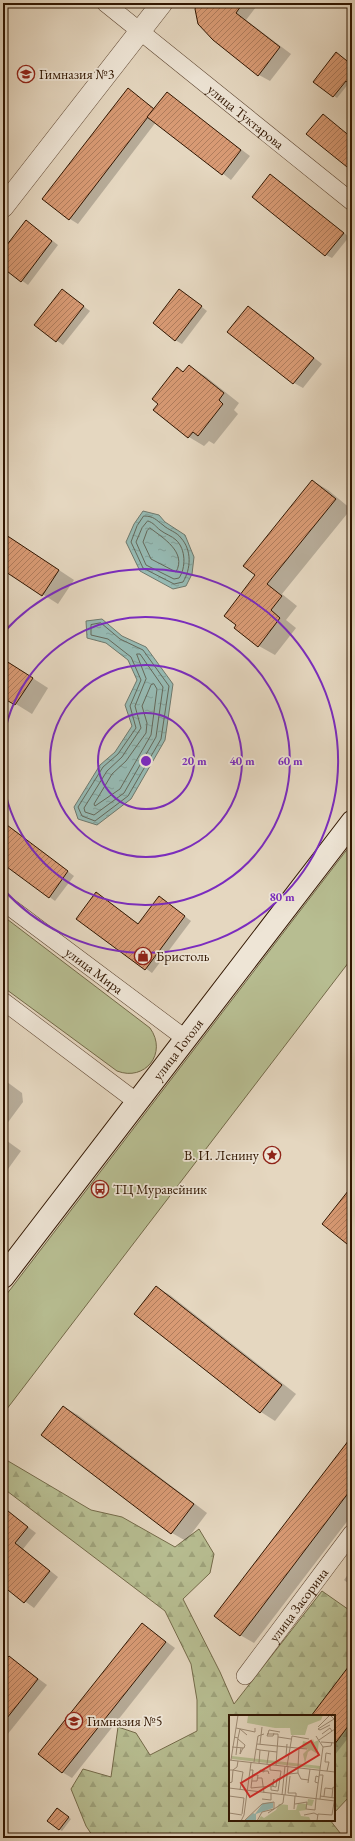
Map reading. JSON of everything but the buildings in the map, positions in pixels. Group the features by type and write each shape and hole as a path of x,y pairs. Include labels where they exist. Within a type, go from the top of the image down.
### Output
{"main road":[{"name":"улица Гоголя","path":"3,1277 352,822"}],"street":[{"name":"улица Туктарова","path":"105,3 352,202"},
{"path":"3,207 162,3"},
{"name":"улица Мира","path":"3,902 186,1039"},
{"path":"3,1001 137,1102"},
{"name":"улица Засорина","path":"245,1676 352,1533"}],"green space":[{"path":"352,843 352,958 3,1414 3,1299"},
{"path":"3,916 150,1028 155,1037 156,1047 155,1055 151,1063 144,1069 136,1072 127,1073 117,1071 3,987"},
{"path":"3,1458 91,1510 122,1517 175,1547 199,1529 214,1554 210,1573 183,1599 220,1672 234,1704 322,1591 352,1612 352,1798 348,1798 335,1812 335,1715 229,1715 229,1821 331,1821 344,1838 94,1838 86,1826 71,1789 83,1769 111,1777 118,1727 136,1733 150,1755 197,1731 197,1700 191,1664 165,1611 3,1488"}],"water":[{"path":"143,511 159,515 165,522 185,535 194,557 192,574 186,586 173,589 140,571 126,542 134,524"},
{"path":"102,619 122,636 146,647 173,684 165,740 131,799 97,825 78,819 74,807 100,765 115,752 132,726 125,705 137,680 128,660 106,643 87,638 86,621"}],"place":[{"name":"Гимназия №3","path":"26,74"},
{"name":"Бристоль","path":"143,956"},
{"name":"В. И. Ленину","path":"272,1155"},
{"name":"ТЦ Муравейник","path":"100,1189"},
{"name":"Гимназия №5","path":"74,1721"}]}
